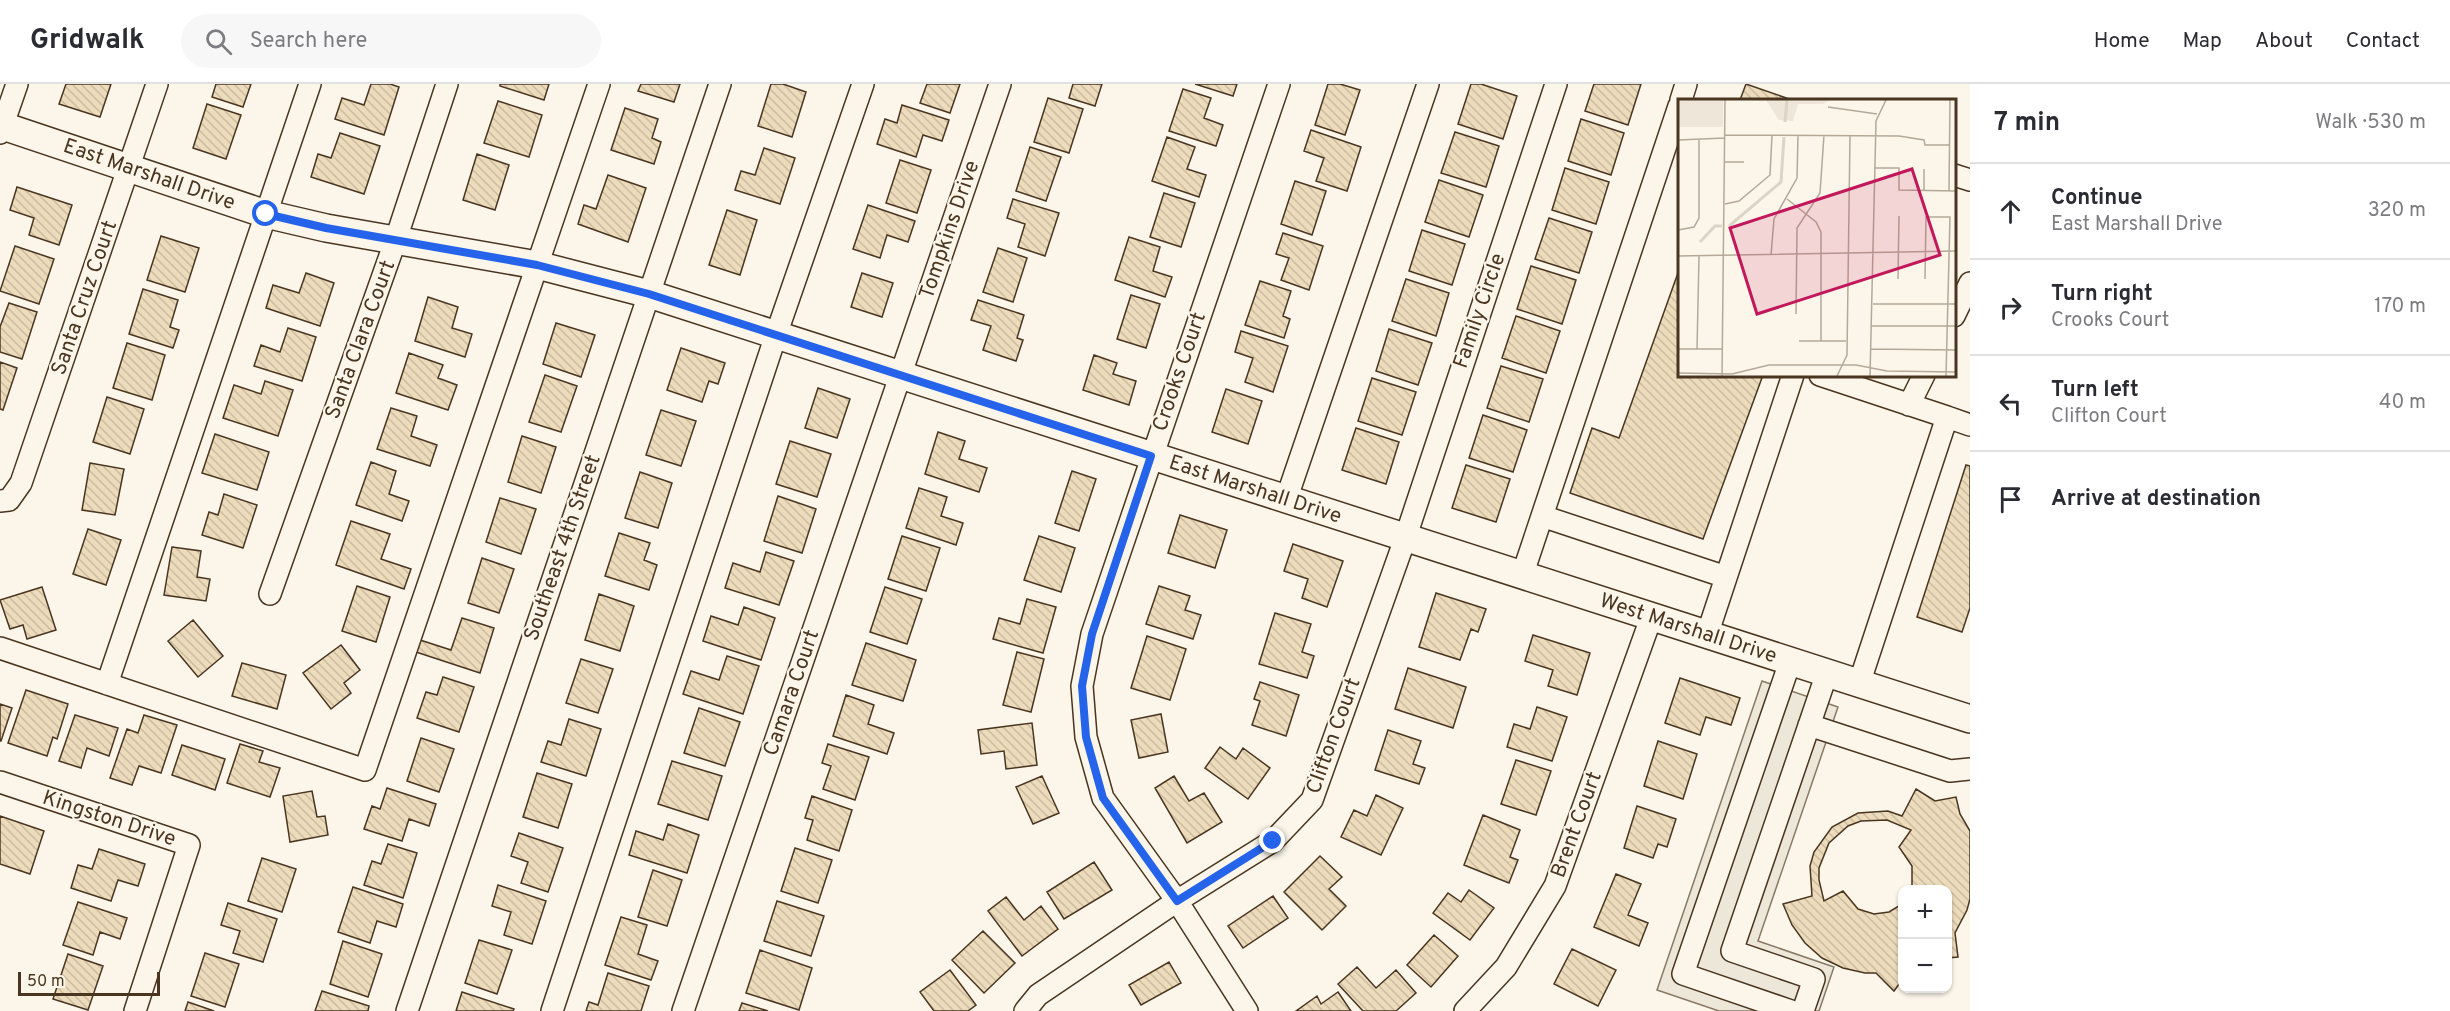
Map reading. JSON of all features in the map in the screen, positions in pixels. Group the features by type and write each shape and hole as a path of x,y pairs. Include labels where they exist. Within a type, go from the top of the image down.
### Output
{"main road":[{"name":"East Marshall Drive","path":"1,128 129,167 266,214 537,265 649,294 1405,539"},
{"name":"West Marshall Drive","path":"1405,539 1859,684 1969,716"}],"street":[{"path":"1,128 16,84"},
{"name":"Santa Cruz Court","path":"0,501 9,500 21,483 157,84"},
{"path":"107,684 310,84"},
{"name":"Santa Clara Court","path":"270,594 396,239 447,84"},
{"path":"0,648 365,770 599,84"},
{"name":"Southeast 4th Street","path":"407,1011 720,84"},
{"path":"552,1011 776,335 863,84"},
{"name":"Tompkins Drive","path":"901,375 1000,84"},
{"name":"Crooks Court","path":"1247,1011 1177,901 1103,798 1086,737 1082,686 1092,634 1279,84"},
{"path":"1286,500 1428,84"},
{"name":"Family Circle","path":"1405,539 1556,84"},
{"path":"1681,99 1686,84"},
{"path":"1522,576 1678,109"},
{"path":"1955,175 1970,180"},
{"path":"1955,312 1970,283"},
{"name":"Camara Court","path":"683,1011 901,375"},
{"path":"1707,635 1793,376"},
{"path":"1823,376 1970,425"},
{"path":"1909,405 1924,376"},
{"path":"1859,684 1947,417"},
{"path":"1542,516 1726,577"},
{"name":"Clifton Court","path":"1024,1011 1038,995 1177,901 1273,841 1312,800 1405,539"},
{"name":"Brent Court","path":"1465,1011 1506,968 1555,886 1651,618"},
{"path":"1790,662 1683,974 1791,1011"},
{"path":"1803,1011 1814,979 1732,951 1827,673"},
{"path":"1809,725 1950,771 1970,769"},
{"name":"Kingston Drive","path":"0,782 189,845 135,1011"}],"shaded area":[{"path":"1762,681 1838,707 1758,941 1834,967 1819,1011 1719,1011 1657,990"}],"building":[{"path":"66,84 111,84 100,117 59,104"},
{"path":"216,84 251,84 243,107 212,97"},
{"path":"371,84 390,84 399,87 384,135 335,119 342,98 364,105"},
{"path":"500,84 549,84 544,100 500,86"},
{"path":"641,84 680,84 674,102 638,91"},
{"path":"771,84 783,84 806,92 792,137 758,126"},
{"path":"927,84 960,84 950,113 920,103"},
{"path":"1073,84 1102,84 1095,106 1069,98"},
{"path":"1195,84 1237,84 1233,96"},
{"path":"1328,84 1340,84 1360,90 1345,135 1315,125"},
{"path":"1471,84 1481,84 1517,96 1503,139 1458,124"},
{"path":"1594,84 1641,84 1628,125 1585,111"},
{"path":"1746,84 1789,99 1740,99"},
{"path":"1183,89 1211,98 1204,118 1223,125 1216,146 1169,131"},
{"path":"1048,98 1083,109 1069,153 1034,142"},
{"path":"498,101 542,115 529,157 484,143"},
{"path":"207,104 241,115 226,159 193,148"},
{"path":"902,105 949,120 942,141 923,135 916,157 877,144 885,119 897,123"},
{"path":"625,108 658,119 652,138 661,142 654,164 611,150"},
{"path":"1581,119 1624,133 1611,175 1568,161"},
{"path":"1311,130 1361,147 1347,191 1316,181 1324,158 1304,151"},
{"path":"1455,132 1499,146 1486,187 1441,173"},
{"path":"340,133 380,146 364,194 311,177 318,154 331,158"},
{"path":"1167,137 1195,147 1187,169 1206,175 1199,197 1152,181"},
{"path":"1030,147 1061,157 1046,201 1016,191"},
{"path":"764,148 795,158 780,204 735,190 741,171 755,175"},
{"path":"477,154 509,165 495,210 463,200"},
{"path":"900,160 931,170 917,213 886,203"},
{"path":"1565,168 1609,182 1596,224 1552,210"},
{"path":"608,175 646,188 628,242 578,224 584,205 596,209"},
{"path":"1439,180 1483,195 1469,237 1425,222"},
{"path":"1295,181 1326,191 1312,235 1281,224"},
{"path":"17,187 72,205 59,245 29,235 34,218 10,210"},
{"path":"1164,193 1195,203 1181,247 1150,237"},
{"path":"1013,199 1059,213 1045,256 1018,247 1025,224 1007,218"},
{"path":"868,205 915,221 908,242 887,235 880,258 853,249"},
{"path":"727,210 757,220 740,275 709,265"},
{"path":"1549,218 1592,232 1579,273 1535,259"},
{"path":"1422,230 1465,244 1452,285 1409,271"},
{"path":"1283,233 1323,246 1309,290 1281,280 1289,258 1276,254"},
{"path":"161,236 199,248 185,292 147,280"},
{"path":"1129,237 1160,247 1153,271 1172,277 1165,297 1115,280"},
{"path":"15,246 54,259 39,304 0,291"},
{"path":"998,248 1027,258 1013,302 983,292"},
{"path":"1531,266 1576,280 1562,324 1517,309"},
{"path":"306,273 334,283 320,326 266,308 273,285 299,293"},
{"path":"862,273 893,283 882,317 851,307"},
{"path":"1678,273 1678,376 1763,376 1703,539 1570,493 1592,428 1619,438"},
{"path":"1406,279 1449,293 1436,336 1392,321"},
{"path":"1260,281 1291,291 1283,316 1290,319 1284,338 1245,325"},
{"path":"143,289 178,300 170,327 179,330 173,348 129,334"},
{"path":"1131,295 1160,304 1146,348 1117,339"},
{"path":"428,297 458,307 452,328 472,334 465,357 415,341"},
{"path":"978,300 1024,315 1017,338 1023,340 1016,361 983,350 991,326 971,320"},
{"path":"9,303 37,312 22,359 0,352 0,327"},
{"path":"1516,316 1560,331 1546,373 1502,358"},
{"path":"556,323 595,335 581,377 543,364"},
{"path":"288,328 316,337 302,381 254,366 261,345 280,352"},
{"path":"1389,329 1432,343 1418,385 1376,371"},
{"path":"1241,331 1288,346 1273,392 1245,382 1253,358 1235,352"},
{"path":"127,343 165,355 152,400 113,388"},
{"path":"681,348 725,363 718,384 709,381 702,402 667,390"},
{"path":"409,353 443,365 438,378 457,385 448,410 396,393"},
{"path":"1094,355 1117,363 1113,374 1136,381 1129,405 1083,390"},
{"path":"0,362 17,368 3,410 0,409"},
{"path":"1501,366 1543,379 1529,422 1487,408"},
{"path":"545,375 577,386 561,432 529,422"},
{"path":"1372,378 1416,392 1402,435 1358,421"},
{"path":"265,381 293,390 278,436 223,418 234,385 261,394"},
{"path":"818,388 850,399 837,438 805,428"},
{"path":"1226,389 1262,401 1248,444 1212,432"},
{"path":"107,397 144,409 130,454 93,442"},
{"path":"391,408 417,416 411,436 437,445 430,466 377,449"},
{"path":"661,410 696,421 681,466 646,455"},
{"path":"1483,415 1527,430 1513,472 1469,458"},
{"path":"1356,428 1399,442 1386,484 1342,470"},
{"path":"938,432 965,441 959,459 987,468 979,492 925,474"},
{"path":"215,434 269,452 257,490 202,473"},
{"path":"522,436 556,447 541,493 508,482"},
{"path":"790,441 831,454 817,497 776,484"},
{"path":"371,462 396,471 389,494 409,501 402,521 356,505"},
{"path":"90,463 124,469 115,515 82,510"},
{"path":"1466,465 1510,479 1496,522 1452,508"},
{"path":"1966,465 1970,466 1970,608 1962,632 1917,617"},
{"path":"1072,471 1096,479 1079,531 1055,523"},
{"path":"640,472 672,483 658,528 625,518"},
{"path":"919,488 947,497 941,516 963,523 956,545 906,528"},
{"path":"224,494 257,505 243,548 202,535 209,512 218,515"},
{"path":"778,496 816,509 802,553 764,541"},
{"path":"500,498 536,509 521,554 486,542"},
{"path":"1180,515 1227,530 1215,568 1168,553"},
{"path":"351,521 390,534 381,559 411,569 404,589 336,565"},
{"path":"88,529 121,540 106,585 73,574"},
{"path":"619,533 650,543 644,560 657,565 649,590 605,576"},
{"path":"902,536 940,548 926,591 888,579"},
{"path":"1039,536 1075,548 1061,592 1024,580"},
{"path":"1293,544 1343,561 1327,607 1302,598 1308,579 1284,571"},
{"path":"172,547 201,551 197,577 210,579 206,601 164,595"},
{"path":"766,552 794,561 779,605 725,588 733,563 760,572"},
{"path":"482,558 514,569 499,613 468,603"},
{"path":"357,586 390,597 376,642 342,631"},
{"path":"1159,586 1190,596 1185,610 1201,615 1193,639 1146,624"},
{"path":"42,587 56,630 27,639 23,625 10,629 0,600"},
{"path":"885,587 922,599 907,644 870,632"},
{"path":"1436,593 1486,609 1478,632 1471,629 1460,660 1419,647"},
{"path":"599,594 634,606 620,651 585,640"},
{"path":"1027,599 1056,607 1043,653 993,639 999,618 1020,624"},
{"path":"744,607 775,618 761,660 703,641 711,616 738,625"},
{"path":"1275,613 1311,624 1302,652 1314,656 1307,678 1259,664"},
{"path":"462,618 494,628 480,673 416,652 420,640 451,650"},
{"path":"193,620 223,656 198,677 168,641"},
{"path":"1533,635 1590,653 1577,695 1548,686 1553,670 1525,661"},
{"path":"1147,636 1186,649 1170,700 1131,688"},
{"path":"866,643 916,660 903,701 852,685"},
{"path":"341,645 360,670 344,683 351,693 331,709 303,673"},
{"path":"1017,652 1044,659 1031,712 1003,705"},
{"path":"727,656 759,666 743,714 683,694 691,671 719,680"},
{"path":"581,659 613,669 598,713 566,703"},
{"path":"242,663 286,675 277,709 232,696"},
{"path":"1408,668 1466,687 1453,728 1395,709"},
{"path":"443,677 474,687 459,732 417,718 426,692 437,695"},
{"path":"1680,678 1740,698 1731,725 1706,717 1700,735 1665,723"},
{"path":"1260,682 1299,695 1286,736 1252,725 1260,701 1254,699"},
{"path":"26,690 68,704 57,739 53,737 47,756 8,743"},
{"path":"846,695 874,705 868,724 894,733 887,754 833,736"},
{"path":"0,704 12,708 1,741 0,741"},
{"path":"1537,707 1567,717 1552,761 1507,747 1514,724 1530,729"},
{"path":"699,708 740,722 725,766 684,753"},
{"path":"1161,714 1168,752 1139,758 1131,720"},
{"path":"75,715 118,728 109,756 87,748 81,768 59,761"},
{"path":"144,715 177,725 161,773 139,766 132,785 110,778 127,729 138,733"},
{"path":"569,719 601,729 586,776 541,762 548,741 561,745"},
{"path":"1032,723 1037,765 1006,769 1004,751 981,754 978,730"},
{"path":"1388,730 1421,741 1413,764 1425,768 1419,784 1375,770"},
{"path":"421,738 454,749 439,792 407,781"},
{"path":"1658,741 1697,754 1683,799 1644,786"},
{"path":"240,744 263,751 259,762 280,768 270,797 227,783"},
{"path":"828,744 869,757 855,800 823,789 831,766 822,763"},
{"path":"182,745 225,759 215,790 172,775"},
{"path":"1220,747 1236,759 1243,748 1270,768 1248,799 1205,768"},
{"path":"1516,760 1551,771 1536,815 1501,804"},
{"path":"672,761 722,776 708,820 658,804"},
{"path":"537,773 572,784 558,828 523,817"},
{"path":"1042,776 1059,813 1033,824 1016,787"},
{"path":"1174,776 1189,801 1204,793 1222,822 1187,843 1155,788"},
{"path":"387,788 436,804 429,826 409,819 402,841 364,829 372,806 380,809"},
{"path":"1916,789 1935,801 1956,797 1960,814 1970,831 1970,899 1955,933 1958,957 1952,958 1952,885 1912,885 1912,866 1899,847 1911,830 1887,820 1861,821 1848,826 1829,843 1819,868 1824,901 1843,891 1858,909 1874,914 1889,912 1898,906 1898,986 1894,991 1876,973 1843,968 1822,958 1805,943 1792,925 1783,904 1812,896 1810,866 1814,852 1832,827 1858,813 1888,811 1902,816"},
{"path":"312,791 317,817 325,816 328,835 290,842 283,796"},
{"path":"1376,795 1403,808 1381,855 1341,837 1354,810 1367,816"},
{"path":"812,796 852,810 839,851 807,840 813,820 805,818"},
{"path":"1637,806 1676,819 1667,847 1658,844 1653,858 1624,848"},
{"path":"1483,815 1520,830 1510,857 1518,860 1509,883 1464,865"},
{"path":"0,816 44,831 30,874 0,864"},
{"path":"668,824 699,835 687,873 629,855 636,831 663,840"},
{"path":"519,833 563,848 548,892 521,883 528,862 511,856"},
{"path":"388,844 417,853 403,898 364,885 372,861 381,864"},
{"path":"795,848 832,860 818,903 781,891"},
{"path":"99,849 145,864 138,886 118,880 111,901 71,888 78,865 92,869"},
{"path":"1320,856 1342,877 1329,889 1346,906 1322,930 1284,892"},
{"path":"262,858 296,869 282,912 248,901"},
{"path":"1094,862 1112,890 1064,919 1047,892"},
{"path":"653,870 682,880 667,926 638,917"},
{"path":"1616,874 1641,884 1628,915 1648,923 1639,946 1594,927"},
{"path":"498,885 546,901 532,944 504,935 511,912 492,906"},
{"path":"353,887 403,904 396,927 377,921 370,943 338,932"},
{"path":"1469,890 1494,908 1470,940 1433,913 1448,893 1461,902"},
{"path":"1273,896 1288,918 1243,948 1228,926"},
{"path":"1006,897 1024,920 1041,906 1058,929 1022,956 988,911"},
{"path":"777,901 824,916 811,956 764,941"},
{"path":"78,902 127,918 120,939 100,932 93,955 63,945"},
{"path":"228,903 277,919 263,962 233,953 240,931 221,925"},
{"path":"621,917 647,925 638,954 658,961 651,980 605,965"},
{"path":"983,931 1015,963 984,993 952,960"},
{"path":"1434,935 1458,956 1431,987 1407,965"},
{"path":"479,940 512,950 497,994 465,983"},
{"path":"343,941 382,954 368,997 330,984"},
{"path":"1572,949 1616,970 1598,1006 1554,984"},
{"path":"760,950 812,968 799,1010 746,993"},
{"path":"205,953 239,964 225,1007 191,996"},
{"path":"68,954 103,966 88,1010 53,999"},
{"path":"1169,962 1181,983 1141,1005 1129,985"},
{"path":"1357,967 1376,988 1396,970 1416,993 1396,1011 1363,1011 1338,984"},
{"path":"950,970 976,1005 968,1011 934,1011 920,992"},
{"path":"608,973 649,986 641,1011 586,1011 589,1002 598,1005"},
{"path":"322,991 369,1006 368,1011 315,1011"},
{"path":"462,992 514,1009 513,1011 456,1011"},
{"path":"1338,992 1351,1011 1296,1011 1317,996 1321,1004"},
{"path":"188,1002 214,1011 185,1011"},
{"path":"742,1003 768,1011 739,1011"}],"route":[{"path":"266,214 326,228 537,265 649,294 1151,456 1092,634 1082,686 1089,754 1103,798 1177,901 1273,841"}]}
